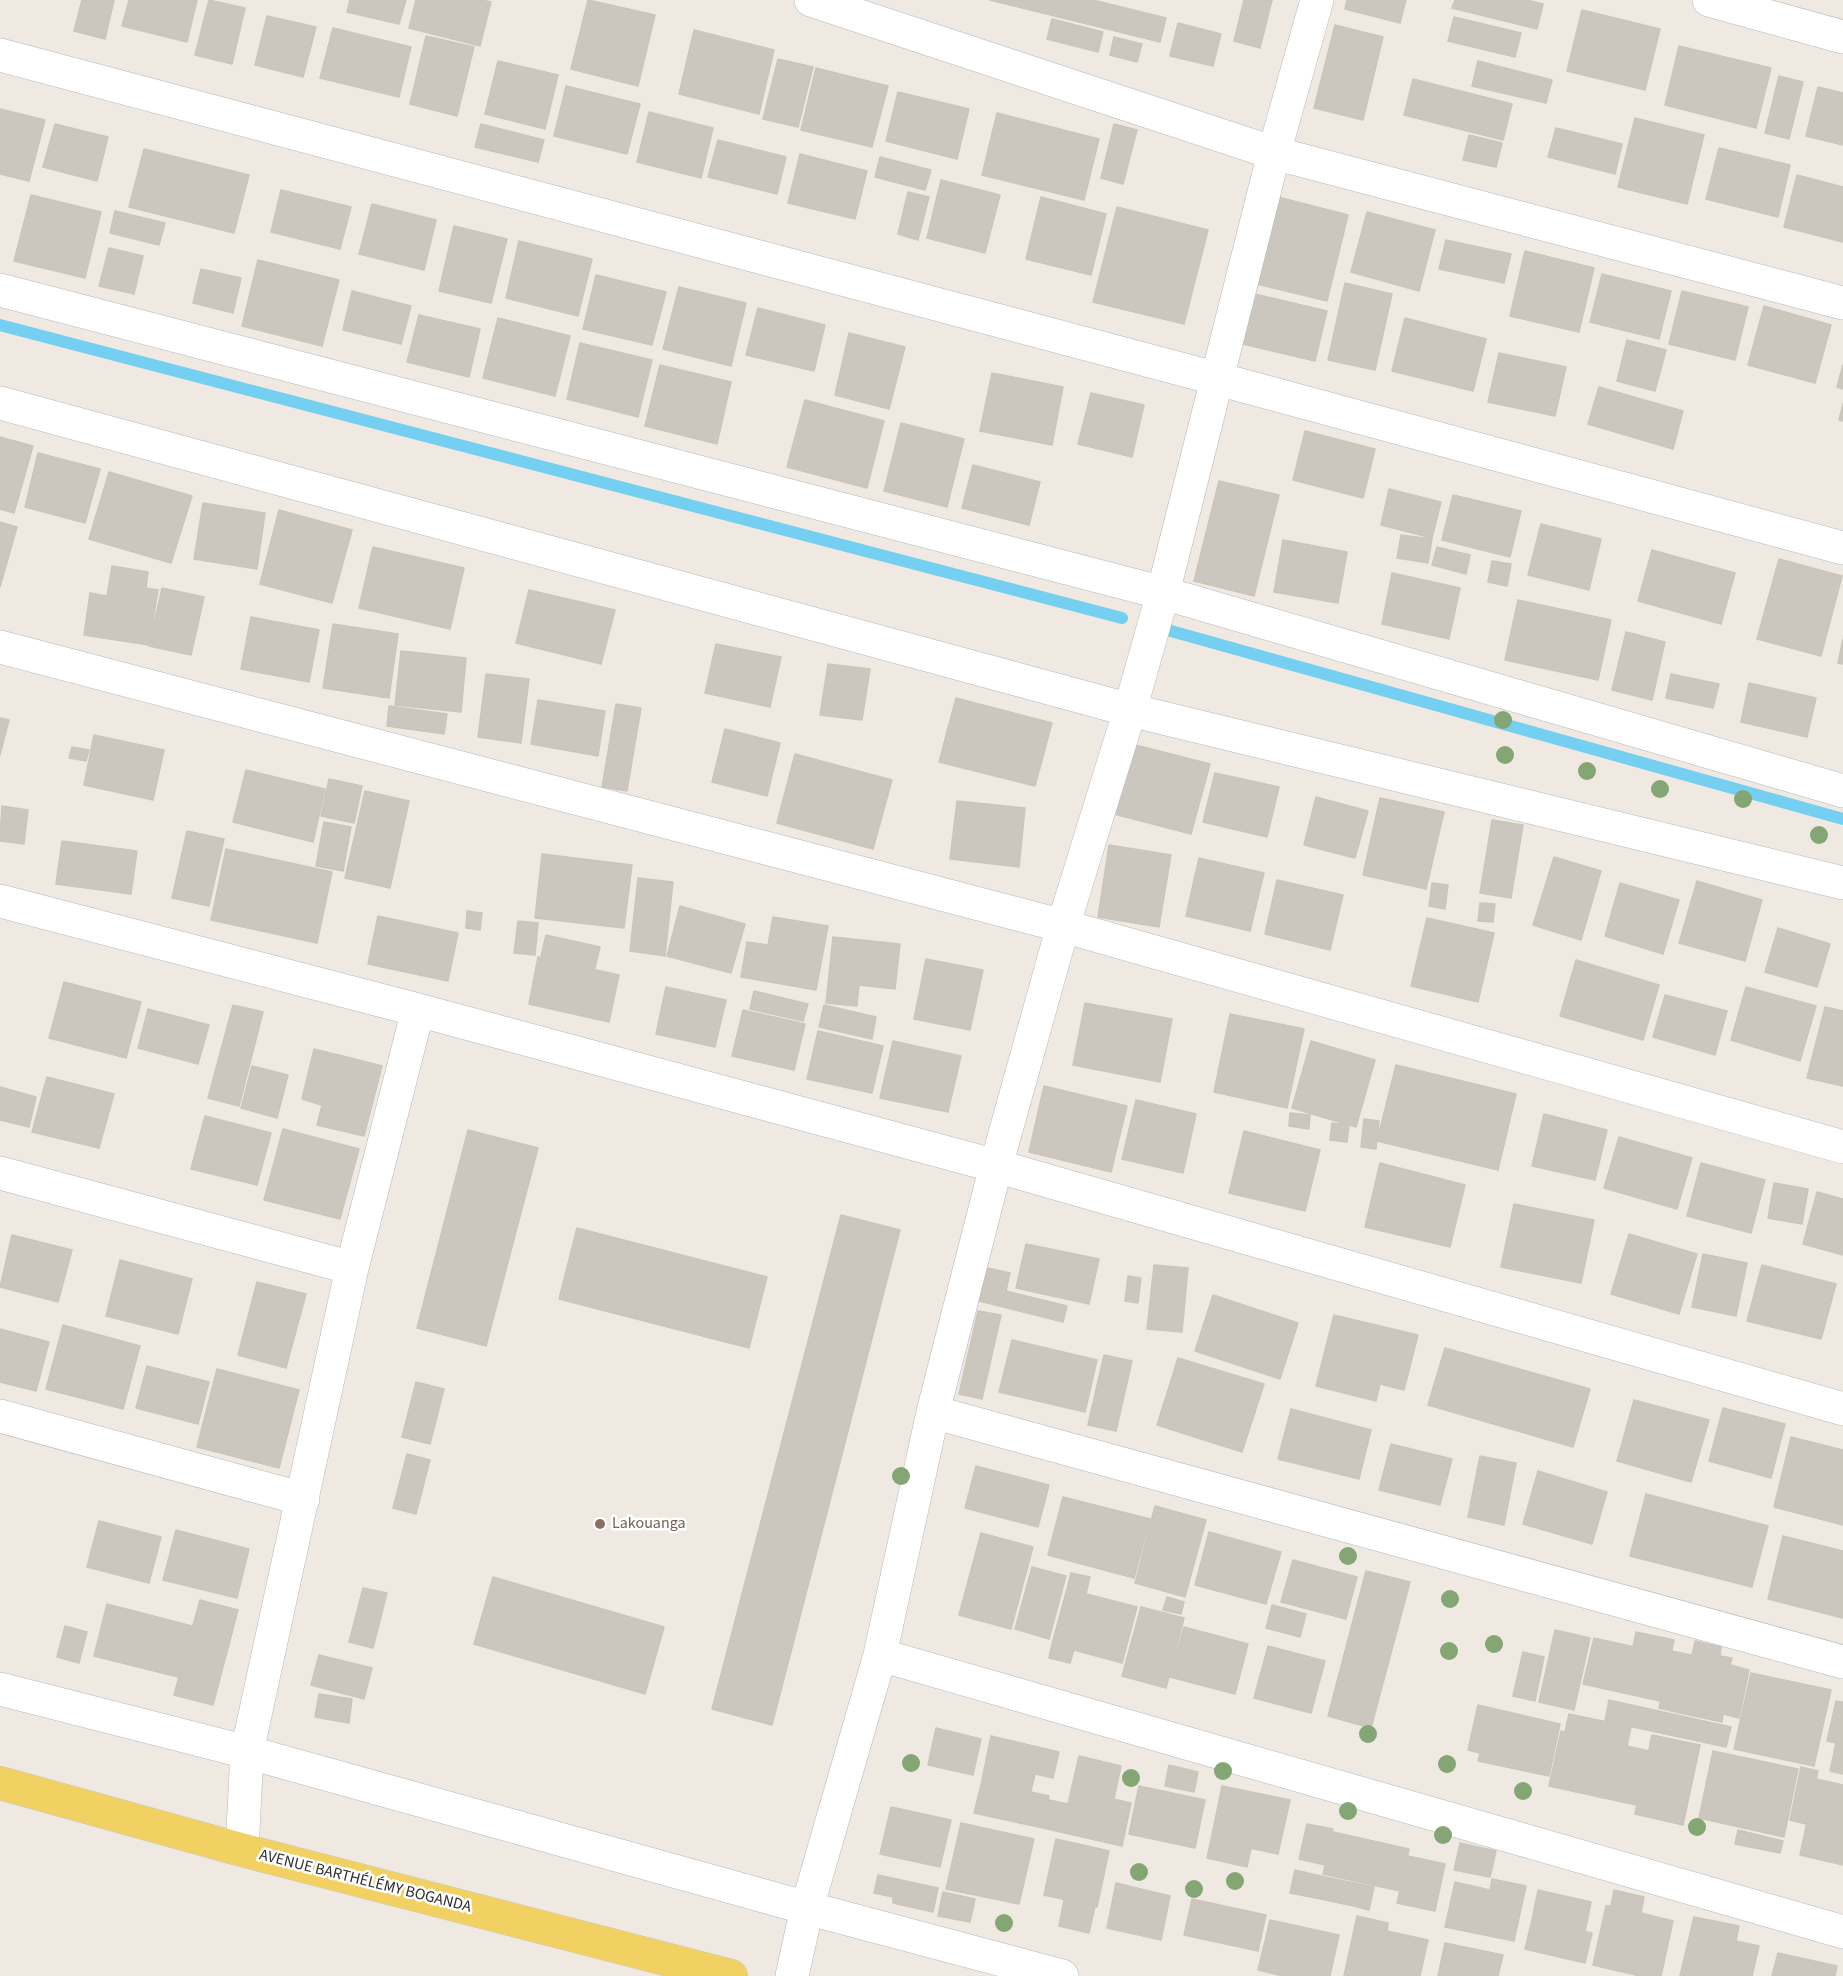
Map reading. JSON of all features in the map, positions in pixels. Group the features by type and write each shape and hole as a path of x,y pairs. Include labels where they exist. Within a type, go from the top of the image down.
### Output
{"main road":[{"name":"AVENUE BARTHÉLÉMY BOGANDA","path":"0,1783 242,1850 731,1976"}],"street":[{"path":"811,0 1274,153 1843,303"},
{"path":"792,1976 807,1908 880,1655 933,1412 996,1166 1063,926 1131,710 1218,379 1274,153 1317,0"},
{"path":"1709,0 1843,37"},
{"path":"0,55 1843,548"},
{"path":"0,290 1163,593 1843,791"},
{"path":"0,403 1131,710 1843,883"},
{"path":"0,647 1063,926 1843,1147"},
{"path":"0,901 418,1010 996,1166 1843,1409"},
{"path":"242,1850 247,1752 352,1268 418,1010"},
{"path":"0,1173 352,1268"},
{"path":"933,1412 1843,1662"},
{"path":"0,1416 303,1499"},
{"path":"880,1655 1843,1932"},
{"path":"0,1689 247,1752 807,1908 1062,1976"}],"building":[{"path":"82,0 114,0 105,39 74,31"},
{"path":"129,0 197,0 187,42 122,26"},
{"path":"209,0 245,8 232,64 195,55"},
{"path":"350,0 406,0 399,24 347,12"},
{"path":"416,0 491,2 480,46 409,28"},
{"path":"588,0 655,15 638,86 571,69"},
{"path":"990,0 1093,0 1166,18 1160,42"},
{"path":"1244,0 1272,0 1260,48 1234,41"},
{"path":"1347,0 1406,0 1400,23 1345,9"},
{"path":"1455,0 1526,0 1543,4 1537,29 1452,8"},
{"path":"1582,10 1660,29 1645,90 1567,71"},
{"path":"267,16 316,27 303,77 255,65"},
{"path":"1454,17 1521,33 1515,57 1448,41"},
{"path":"1052,19 1103,32 1098,52 1047,39"},
{"path":"1178,23 1221,34 1213,66 1170,56"},
{"path":"1335,25 1383,37 1363,120 1314,108"},
{"path":"333,28 411,47 399,97 320,78"},
{"path":"694,30 774,50 759,114 679,94"},
{"path":"426,36 474,47 457,116 410,104"},
{"path":"1114,37 1142,44 1137,62 1110,55"},
{"path":"1679,46 1771,68 1756,128 1665,105"},
{"path":"778,59 813,67 798,127 763,119"},
{"path":"498,61 558,75 545,129 485,114"},
{"path":"1478,61 1552,80 1546,103 1472,86"},
{"path":"816,68 888,86 872,147 801,130"},
{"path":"1779,76 1803,82 1789,139 1765,133"},
{"path":"1413,79 1512,104 1503,140 1404,115"},
{"path":"566,86 640,104 627,154 554,136"},
{"path":"1818,87 1843,93 1843,145 1806,136"},
{"path":"898,92 969,109 957,159 886,141"},
{"path":"0,109 45,120 29,181 0,174"},
{"path":"649,112 713,128 701,178 637,162"},
{"path":"997,113 1099,139 1084,200 982,175"},
{"path":"1635,118 1704,135 1687,204 1618,187"},
{"path":"55,124 108,137 97,181 43,167"},
{"path":"481,124 544,140 538,162 475,147"},
{"path":"1114,124 1137,130 1123,184 1101,178"},
{"path":"1556,128 1622,144 1615,174 1548,157"},
{"path":"1469,135 1502,143 1496,167 1463,160"},
{"path":"718,140 786,157 777,194 708,177"},
{"path":"1719,148 1790,165 1778,217 1706,199"},
{"path":"144,149 249,175 234,233 129,207"},
{"path":"800,154 867,171 855,219 788,203"},
{"path":"880,157 931,170 925,190 875,177"},
{"path":"1797,175 1843,187 1843,242 1784,227"},
{"path":"941,180 1000,195 985,253 927,238"},
{"path":"281,190 351,207 340,249 271,232"},
{"path":"908,192 929,197 918,240 898,234"},
{"path":"31,195 101,212 85,278 14,261"},
{"path":"1041,197 1106,214 1091,275 1026,259"},
{"path":"1278,197 1348,215 1327,301 1257,284"},
{"path":"372,204 436,220 424,270 359,254"},
{"path":"1117,207 1208,230 1184,324 1093,302"},
{"path":"115,211 165,223 159,245 110,233"},
{"path":"1367,212 1435,230 1419,291 1351,272"},
{"path":"454,226 507,239 491,303 439,291"},
{"path":"1446,240 1511,254 1504,283 1439,269"},
{"path":"519,241 592,259 578,316 506,298"},
{"path":"109,248 143,256 134,294 99,286"},
{"path":"1525,251 1594,268 1579,332 1510,316"},
{"path":"258,260 339,280 322,346 242,326"},
{"path":"201,269 241,278 233,313 193,303"},
{"path":"1602,274 1671,291 1659,339 1590,322"},
{"path":"596,275 666,292 652,345 583,329"},
{"path":"1345,283 1392,294 1375,370 1328,360"},
{"path":"679,287 746,303 731,366 663,349"},
{"path":"352,291 411,306 401,344 343,330"},
{"path":"1242,291 1327,311 1315,361 1230,341"},
{"path":"1682,291 1748,307 1735,360 1669,344"},
{"path":"1764,306 1831,325 1815,383 1748,365"},
{"path":"758,308 825,325 814,371 746,355"},
{"path":"419,315 480,329 469,377 407,362"},
{"path":"498,318 570,336 555,396 483,378"},
{"path":"1405,318 1486,339 1473,391 1392,371"},
{"path":"849,333 905,347 889,409 835,395"},
{"path":"1627,340 1666,350 1655,391 1617,381"},
{"path":"580,343 652,360 638,417 567,399"},
{"path":"1499,353 1566,367 1555,416 1488,402"},
{"path":"660,365 731,382 717,444 645,426"},
{"path":"1843,365 1843,389 1837,387"},
{"path":"992,373 1063,387 1052,445 980,431"},
{"path":"1599,387 1683,411 1673,449 1588,424"},
{"path":"1091,393 1144,405 1132,457 1078,444"},
{"path":"805,400 884,421 867,488 787,467"},
{"path":"1843,404 1843,421 1839,420"},
{"path":"901,423 964,439 947,507 884,491"},
{"path":"1305,431 1375,449 1363,498 1293,480"},
{"path":"0,437 33,446 14,513 0,509"},
{"path":"38,453 100,469 85,523 25,507"},
{"path":"973,465 1040,482 1029,525 962,508"},
{"path":"109,472 192,496 171,563 89,539"},
{"path":"1219,481 1279,495 1254,596 1194,581"},
{"path":"1389,489 1441,502 1432,538 1381,525"},
{"path":"1453,495 1521,511 1510,557 1442,540"},
{"path":"203,503 265,513 257,569 194,559"},
{"path":"279,510 352,530 332,603 260,584"},
{"path":"0,522 17,527 0,587"},
{"path":"1541,524 1601,539 1589,590 1528,575"},
{"path":"1401,535 1432,539 1428,563 1397,558"},
{"path":"1283,540 1347,552 1338,603 1274,592"},
{"path":"373,547 464,568 450,629 359,608"},
{"path":"1437,547 1470,555 1466,574 1432,565"},
{"path":"1652,550 1735,573 1721,624 1638,601"},
{"path":"1779,559 1842,576 1821,656 1757,639"},
{"path":"1492,561 1511,564 1507,586 1488,582"},
{"path":"112,566 148,572 146,588 158,590 149,645 84,635 90,593 107,596"},
{"path":"1392,573 1460,588 1449,639 1382,624"},
{"path":"162,588 204,597 191,655 149,646"},
{"path":"529,590 615,610 601,664 516,643"},
{"path":"1518,600 1611,620 1598,680 1505,660"},
{"path":"251,617 319,630 309,682 241,669"},
{"path":"333,624 398,634 389,698 323,688"},
{"path":"1626,632 1665,642 1652,700 1612,690"},
{"path":"1843,639 1843,664 1838,663"},
{"path":"716,644 781,657 770,707 705,693"},
{"path":"401,651 466,658 461,712 395,705"},
{"path":"828,664 870,669 862,720 820,715"},
{"path":"486,674 529,679 521,743 478,737"},
{"path":"1671,674 1719,684 1713,708 1666,698"},
{"path":"1749,683 1816,698 1807,737 1741,722"},
{"path":"956,698 1052,723 1035,786 939,762"},
{"path":"538,700 605,711 598,756 531,744"},
{"path":"616,704 641,708 627,791 602,787"},
{"path":"389,706 447,714 444,734 387,726"},
{"path":"0,718 9,720 0,755"},
{"path":"725,729 780,743 767,796 712,782"},
{"path":"94,735 164,750 153,800 84,785"},
{"path":"1132,744 1210,764 1191,834 1114,814"},
{"path":"72,747 89,750 86,761 69,758"},
{"path":"795,754 892,780 873,849 777,823"},
{"path":"246,770 325,789 313,842 233,822"},
{"path":"1215,773 1279,787 1267,837 1203,822"},
{"path":"329,779 362,786 354,823 321,816"},
{"path":"365,791 409,801 390,888 345,878"},
{"path":"1316,797 1368,811 1355,858 1304,845"},
{"path":"1380,798 1444,812 1426,889 1363,875"},
{"path":"957,801 1025,808 1019,867 950,859"},
{"path":"2,806 28,810 24,844 0,841"},
{"path":"1492,820 1523,825 1511,898 1480,893"},
{"path":"324,822 351,827 343,871 316,866"},
{"path":"187,831 224,839 209,906 172,898"},
{"path":"62,841 137,851 131,894 56,884"},
{"path":"1109,845 1171,855 1159,927 1098,917"},
{"path":"226,849 332,872 317,943 211,920"},
{"path":"542,854 632,865 624,928 535,918"},
{"path":"1554,857 1601,871 1581,940 1533,925"},
{"path":"1199,858 1264,873 1250,931 1186,916"},
{"path":"638,878 673,882 665,956 630,951"},
{"path":"1277,880 1343,895 1330,950 1265,934"},
{"path":"1697,881 1762,900 1745,961 1679,943"},
{"path":"1432,883 1448,885 1445,909 1429,906"},
{"path":"1620,883 1679,900 1663,954 1605,936"},
{"path":"1480,903 1495,904 1493,922 1478,921"},
{"path":"680,906 745,924 731,973 667,956"},
{"path":"467,911 482,913 480,930 466,928"},
{"path":"378,916 458,933 448,981 368,964"},
{"path":"773,917 828,926 816,990 741,977 747,942 768,945"},
{"path":"1427,918 1494,933 1478,1002 1411,986"},
{"path":"518,921 538,923 535,955 514,953"},
{"path":"1778,928 1830,944 1817,987 1765,972"},
{"path":"546,935 600,947 595,968 541,956"},
{"path":"833,937 900,944 895,989 859,985 857,1006 826,1003"},
{"path":"538,957 619,975 609,1022 529,1004"},
{"path":"926,959 983,970 970,1030 914,1019"},
{"path":"1576,960 1659,985 1643,1040 1560,1016"},
{"path":"64,982 141,1002 126,1058 49,1038"},
{"path":"666,987 726,1000 715,1047 656,1034"},
{"path":"1746,987 1816,1006 1800,1061 1731,1040"},
{"path":"754,991 808,1004 803,1021 750,1009"},
{"path":"1665,995 1727,1011 1715,1055 1653,1037"},
{"path":"1085,1003 1172,1019 1160,1082 1073,1065"},
{"path":"233,1005 263,1012 239,1106 208,1098"},
{"path":"824,1005 876,1017 872,1039 819,1027"},
{"path":"1825,1007 1843,1011 1843,1086 1807,1078"},
{"path":"148,1009 209,1025 198,1064 138,1048"},
{"path":"743,1010 805,1024 794,1070 732,1056"},
{"path":"1230,1014 1304,1029 1287,1108 1214,1092"},
{"path":"818,1031 883,1046 872,1093 807,1079"},
{"path":"893,1041 961,1056 948,1112 880,1098"},
{"path":"1311,1041 1375,1060 1356,1127 1292,1108"},
{"path":"314,1049 334,1054 321,1105 302,1099"},
{"path":"335,1054 382,1066 364,1136 317,1125"},
{"path":"1396,1065 1516,1094 1498,1170 1377,1141"},
{"path":"252,1066 288,1075 277,1118 241,1108"},
{"path":"47,1077 114,1094 99,1148 32,1132"},
{"path":"1044,1086 1127,1106 1111,1172 1029,1152"},
{"path":"0,1087 36,1097 29,1127 0,1120"},
{"path":"1136,1100 1196,1114 1183,1173 1122,1159"},
{"path":"1290,1113 1310,1115 1309,1129 1289,1126"},
{"path":"1544,1114 1607,1130 1595,1180 1532,1166"},
{"path":"205,1116 271,1133 257,1185 191,1169"},
{"path":"1364,1119 1379,1121 1376,1149 1361,1147"},
{"path":"1332,1123 1349,1125 1347,1142 1330,1140"},
{"path":"283,1129 359,1149 340,1219 264,1200"},
{"path":"468,1130 538,1148 486,1346 417,1328"},
{"path":"1244,1131 1320,1150 1305,1211 1229,1193"},
{"path":"1619,1137 1692,1158 1677,1209 1604,1188"},
{"path":"1380,1163 1465,1185 1450,1247 1365,1227"},
{"path":"1701,1163 1765,1180 1751,1233 1687,1216"},
{"path":"1774,1183 1808,1189 1802,1224 1768,1218"},
{"path":"1817,1192 1843,1199 1843,1255 1803,1244"},
{"path":"1514,1204 1594,1220 1581,1283 1501,1267"},
{"path":"841,1215 900,1230 772,1725 712,1709"},
{"path":"577,1228 767,1277 749,1348 559,1299"},
{"path":"1629,1234 1697,1254 1679,1314 1611,1294"},
{"path":"12,1235 72,1250 58,1302 0,1287"},
{"path":"1026,1244 1099,1259 1089,1304 1016,1288"},
{"path":"1703,1254 1747,1263 1736,1316 1692,1307"},
{"path":"120,1260 192,1279 178,1334 106,1316"},
{"path":"1154,1265 1188,1268 1182,1332 1147,1329"},
{"path":"1762,1265 1836,1284 1821,1339 1747,1321"},
{"path":"988,1268 1010,1273 1006,1291 1067,1306 1063,1322 979,1301"},
{"path":"1128,1276 1141,1278 1138,1303 1125,1301"},
{"path":"257,1282 306,1294 286,1368 238,1355"},
{"path":"1213,1295 1298,1323 1280,1379 1195,1351"},
{"path":"978,1311 1001,1315 982,1399 959,1394"},
{"path":"1334,1315 1418,1335 1404,1390 1380,1384 1376,1401 1316,1386"},
{"path":"63,1325 140,1346 123,1409 46,1389"},
{"path":"0,1329 49,1342 36,1391 0,1382"},
{"path":"1012,1340 1097,1360 1085,1412 999,1392"},
{"path":"1445,1348 1590,1389 1573,1447 1428,1405"},
{"path":"1104,1355 1132,1361 1116,1431 1088,1425"},
{"path":"1178,1358 1264,1384 1242,1452 1157,1425"},
{"path":"147,1366 209,1382 198,1424 136,1408"},
{"path":"217,1369 299,1390 279,1468 197,1447"},
{"path":"416,1382 444,1389 430,1444 402,1437"},
{"path":"1634,1400 1709,1420 1691,1482 1617,1461"},
{"path":"1723,1408 1785,1424 1771,1478 1709,1461"},
{"path":"1291,1409 1371,1430 1359,1479 1278,1459"},
{"path":"1791,1437 1843,1450 1843,1525 1774,1507"},
{"path":"1391,1444 1452,1459 1440,1505 1379,1490"},
{"path":"407,1454 430,1460 416,1514 393,1508"},
{"path":"1480,1456 1516,1463 1504,1525 1468,1517"},
{"path":"976,1466 1049,1485 1038,1527 965,1508"},
{"path":"1538,1471 1607,1492 1592,1544 1523,1524"},
{"path":"1646,1494 1768,1526 1752,1587 1630,1556"},
{"path":"1063,1497 1150,1519 1134,1578 1048,1555"},
{"path":"1155,1506 1206,1520 1185,1597 1135,1583"},
{"path":"99,1521 161,1537 149,1583 87,1567"},
{"path":"176,1530 249,1549 237,1598 163,1580"},
{"path":"1209,1532 1281,1552 1266,1604 1195,1585"},
{"path":"981,1533 1033,1547 1011,1629 959,1615"},
{"path":"1783,1536 1843,1551 1843,1618 1768,1599"},
{"path":"1293,1560 1357,1577 1346,1619 1281,1602"},
{"path":"1032,1567 1066,1576 1049,1639 1015,1629"},
{"path":"1366,1571 1410,1582 1371,1728 1328,1716"},
{"path":"1071,1573 1090,1577 1086,1594 1067,1589"},
{"path":"493,1577 664,1627 645,1694 474,1644"},
{"path":"363,1588 387,1593 373,1648 349,1642"},
{"path":"1067,1589 1137,1607 1122,1663 1052,1644"},
{"path":"1167,1597 1184,1602 1181,1614 1163,1610"},
{"path":"200,1600 238,1610 213,1705 174,1695"},
{"path":"107,1604 192,1626 178,1677 94,1656"},
{"path":"1272,1605 1306,1614 1300,1637 1266,1628"},
{"path":"1141,1607 1184,1618 1166,1688 1122,1676"},
{"path":"65,1626 87,1632 79,1663 57,1657"},
{"path":"1184,1627 1248,1644 1235,1694 1170,1677"},
{"path":"1555,1630 1590,1638 1574,1710 1539,1702"},
{"path":"1636,1632 1674,1640 1671,1655 1633,1647"},
{"path":"1594,1638 1671,1655 1660,1701 1583,1684"},
{"path":"1695,1641 1721,1647 1720,1656 1732,1658 1730,1665 1749,1670 1739,1718 1723,1714 1722,1722 1680,1713"},
{"path":"1052,1644 1074,1650 1070,1663 1049,1658"},
{"path":"1268,1646 1325,1661 1311,1713 1254,1698"},
{"path":"1671,1651 1692,1655 1680,1713 1659,1708"},
{"path":"1523,1652 1544,1657 1535,1701 1513,1696"},
{"path":"319,1655 372,1668 364,1699 311,1685"},
{"path":"1751,1673 1831,1690 1814,1766 1734,1749"},
{"path":"319,1694 352,1699 349,1723 315,1717"},
{"path":"1609,1700 1731,1727 1726,1747 1605,1721"},
{"path":"1836,1701 1843,1702 1843,1774 1830,1771 1836,1743 1827,1741"},
{"path":"1478,1705 1560,1724 1549,1776 1478,1761 1480,1753 1468,1750"},
{"path":"1569,1714 1631,1727 1627,1746 1565,1732"},
{"path":"936,1728 981,1739 973,1775 928,1765"},
{"path":"1561,1731 1649,1751 1636,1805 1549,1786"},
{"path":"1652,1735 1700,1745 1683,1825 1635,1814"},
{"path":"991,1736 1059,1752 1053,1778 1035,1774 1031,1791 982,1780"},
{"path":"1713,1751 1798,1769 1784,1837 1699,1818"},
{"path":"1079,1756 1121,1766 1111,1813 1068,1804"},
{"path":"1169,1765 1198,1772 1194,1792 1165,1786"},
{"path":"1801,1767 1818,1771 1806,1824 1790,1820"},
{"path":"1816,1779 1843,1785 1843,1865 1800,1855"},
{"path":"982,1781 1049,1796 1043,1828 974,1813"},
{"path":"1139,1786 1205,1800 1195,1848 1129,1834"},
{"path":"1222,1786 1290,1800 1278,1854 1211,1840"},
{"path":"1113,1799 1131,1803 1122,1846 1043,1828 1049,1800 1111,1813"},
{"path":"891,1807 951,1820 940,1867 880,1854"},
{"path":"961,1823 1034,1839 1019,1904 946,1889"},
{"path":"1307,1824 1333,1829 1325,1865 1299,1859"},
{"path":"1738,1830 1783,1841 1780,1853 1735,1844"},
{"path":"1333,1832 1409,1849 1400,1891 1323,1874"},
{"path":"1056,1839 1109,1851 1097,1907 1044,1895"},
{"path":"1211,1840 1251,1848 1247,1867 1207,1858"},
{"path":"1460,1843 1496,1851 1490,1877 1454,1870"},
{"path":"1408,1856 1445,1864 1435,1911 1397,1903"},
{"path":"1295,1870 1321,1876 1316,1898 1290,1893"},
{"path":"878,1875 938,1888 933,1912 893,1903 893,1897 874,1893"},
{"path":"1321,1876 1359,1884 1354,1906 1316,1898"},
{"path":"1492,1879 1526,1886 1514,1941 1445,1927 1455,1882 1490,1890"},
{"path":"1116,1883 1170,1896 1161,1940 1107,1928"},
{"path":"1359,1884 1374,1887 1369,1910 1354,1906"},
{"path":"1538,1890 1591,1902 1585,1932 1532,1920"},
{"path":"1614,1890 1644,1897 1641,1913 1673,1921 1661,1976 1640,1976 1593,1965 1606,1906 1611,1906"},
{"path":"943,1892 975,1899 970,1922 938,1916"},
{"path":"1192,1899 1266,1915 1258,1951 1184,1935"},
{"path":"1064,1900 1095,1906 1089,1933 1059,1926"},
{"path":"1357,1916 1388,1923 1387,1931 1428,1940 1420,1976 1344,1976"},
{"path":"1694,1917 1739,1926 1736,1941 1759,1946 1752,1976 1680,1976"},
{"path":"1270,1920 1339,1935 1330,1976 1283,1976 1258,1970"},
{"path":"1532,1920 1592,1933 1585,1963 1525,1949"},
{"path":"1445,1943 1503,1955 1498,1976 1438,1976"},
{"path":"1778,1953 1837,1966 1835,1976 1772,1976"}],"waterway":[{"path":"0,325 1122,618"},
{"path":"1171,631 1843,819"}],"place":[{"name":"Lakouanga","path":"600,1524"}]}
